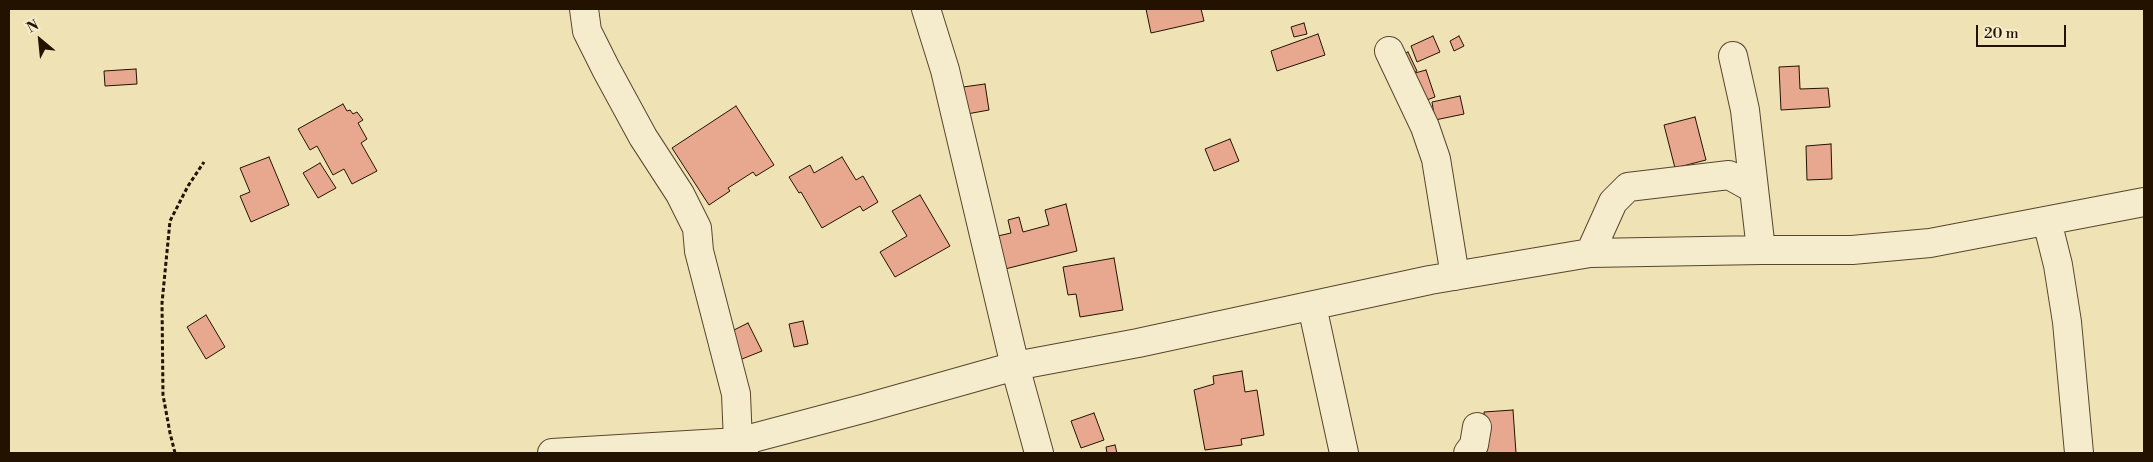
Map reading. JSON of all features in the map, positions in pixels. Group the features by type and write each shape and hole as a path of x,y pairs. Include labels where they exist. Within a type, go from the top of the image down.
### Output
{"street":[{"path":"584,9 587,31 606,69 643,137 680,194 697,228 701,260 736,394 741,448"},
{"path":"926,9 945,70 1015,366 1039,453"},
{"path":"1389,51 1424,127 1436,159 1455,276"},
{"path":"1733,56 1745,110 1761,250"},
{"path":"1590,253 1613,202 1628,187 1729,176 1754,188"},
{"path":"552,453 741,448 866,408 1015,366 1138,343 1455,276 1590,253 1852,250 1930,243 2144,202"},
{"path":"2046,221 2058,265 2067,322 2079,453"},
{"path":"1312,306 1344,453"},
{"path":"1468,453 1474,445 1477,427"}],"path":[{"path":"176,453 170,434 163,395 162,303 170,221 188,186 204,162"}],"building":[{"path":"1146,9 1201,9 1204,21 1151,33"},
{"path":"1304,23 1307,34 1294,37 1291,27"},
{"path":"1318,34 1325,55 1277,71 1271,51"},
{"path":"1433,36 1440,52 1417,62 1411,46"},
{"path":"1459,36 1464,46 1454,51 1450,41"},
{"path":"1408,52 1417,71 1407,76 1398,57"},
{"path":"1799,66 1800,89 1828,88 1830,107 1781,110 1779,67"},
{"path":"136,69 137,84 105,86 104,71"},
{"path":"1426,70 1435,97 1424,101 1415,73"},
{"path":"985,84 989,110 967,114 963,87"},
{"path":"1460,96 1464,114 1435,120 1432,102"},
{"path":"343,104 347,111 350,110 353,114 357,112 363,120 358,123 367,139 361,143 377,171 352,184 344,169 333,175 317,146 310,150 298,129"},
{"path":"736,106 774,165 756,176 753,172 728,188 730,191 709,205 672,148"},
{"path":"1695,117 1706,160 1675,168 1664,125"},
{"path":"1230,139 1239,161 1214,171 1205,149"},
{"path":"1831,144 1832,179 1807,180 1806,146"},
{"path":"269,157 289,205 251,222 240,196 250,192 240,168"},
{"path":"842,157 856,180 863,176 878,202 863,211 860,206 822,228 801,192 799,193 789,177 810,165 814,173"},
{"path":"320,163 336,188 318,198 303,173"},
{"path":"920,195 950,246 895,277 880,252 907,236 892,211"},
{"path":"1066,204 1077,251 997,271 989,238 1011,233 1008,220 1019,217 1023,232 1049,225 1045,210"},
{"path":"1114,258 1123,310 1080,317 1076,294 1068,295 1063,267"},
{"path":"206,315 225,347 206,359 187,327"},
{"path":"803,321 808,344 794,347 789,324"},
{"path":"748,323 762,351 742,359 730,332"},
{"path":"1242,371 1245,392 1257,390 1264,435 1241,439 1242,445 1205,450 1194,390 1214,384 1213,376"},
{"path":"1513,410 1516,453 1486,453 1484,412"},
{"path":"1094,413 1104,440 1081,448 1071,421"},
{"path":"1115,445 1117,453 1107,453 1106,447"}]}
